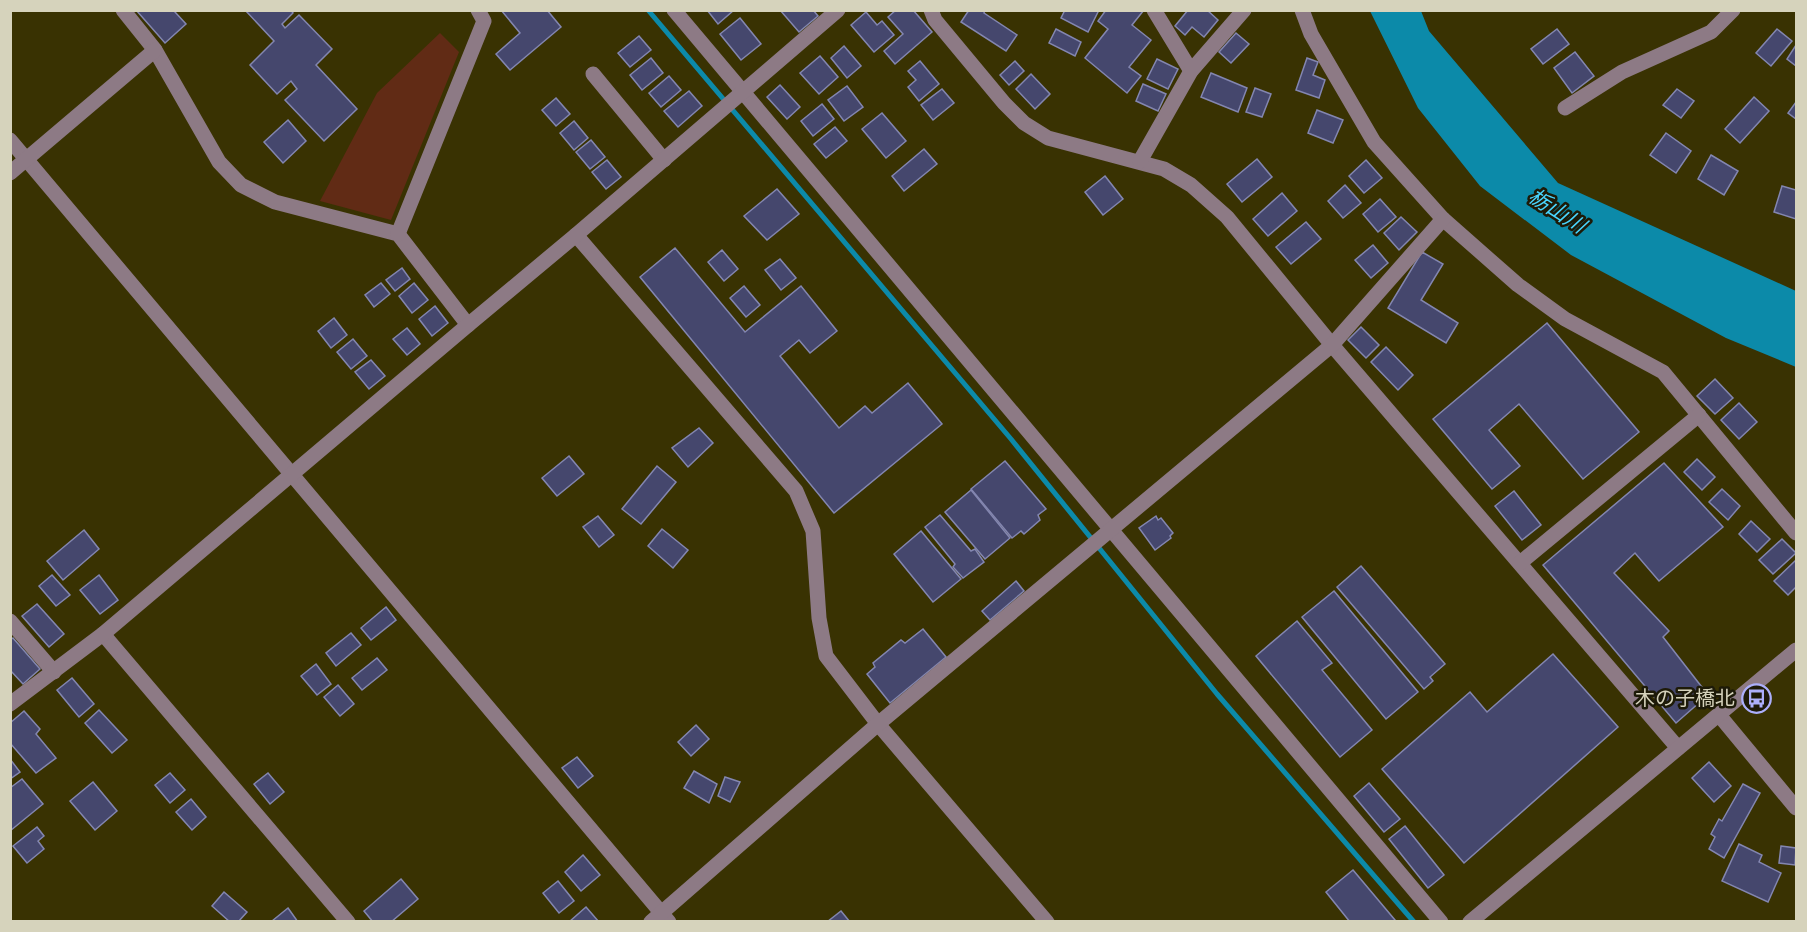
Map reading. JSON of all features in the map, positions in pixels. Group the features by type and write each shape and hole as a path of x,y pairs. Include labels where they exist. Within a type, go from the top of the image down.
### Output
{"street":[{"path":"123,10 155,50 219,162 241,185 275,202 398,234 468,325"},
{"path":"398,234 484,21 478,10"},
{"path":"674,10 1108,534 1441,921"},
{"path":"10,704 103,634 576,236 838,10"},
{"path":"931,10 935,20 1004,104 1024,123 1048,138 1164,169 1191,185 1227,217 1332,345 1678,748"},
{"path":"1154,10 1191,71"},
{"path":"1140,161 1191,71 1244,10"},
{"path":"1302,10 1311,34 1374,142 1443,219 1518,285 1565,319 1664,372 1797,533"},
{"path":"1565,108 1622,72 1662,52 1711,32 1725,13"},
{"path":"10,173 155,50"},
{"path":"593,74 664,160"},
{"path":"10,140 292,474 660,918 878,724 1332,345 1443,219"},
{"path":"576,236 796,491 813,531 819,618 826,656 878,724 1047,921"},
{"path":"1520,563 1699,415"},
{"path":"10,621 54,672"},
{"path":"103,634 348,921"},
{"path":"1470,921 1797,650"},
{"path":"1719,715 1797,808"}],"shaded area":[{"path":"440,33 459,52 391,220 320,201 377,93"}],"water":[{"name":"栃山川","path":"1370,11 1421,11 1429,31 1558,183 1796,291 1796,367 1726,338 1571,255 1480,186 1418,108"}],"building":[{"path":"136,10 177,10 175,12 186,24 165,43"},
{"path":"245,10 291,10 293,13 282,24 285,28 299,15 332,49 316,65 357,109 324,141 285,100 297,89 291,81 277,94 250,65 274,41"},
{"path":"501,10 547,10 561,27 510,70 496,54 520,33"},
{"path":"707,10 734,10 718,24"},
{"path":"780,10 813,10 818,16 799,32"},
{"path":"896,10 913,10 932,32 895,64 884,51 903,34 888,17"},
{"path":"969,10 985,10 984,13 1017,35 1006,51 961,22"},
{"path":"1065,10 1099,10 1088,32 1061,18"},
{"path":"1106,10 1144,10 1132,25 1151,40 1129,67 1141,76 1127,93 1085,58 1108,29 1098,21"},
{"path":"1188,10 1207,10 1218,20 1204,37 1192,27 1185,35 1175,26"},
{"path":"866,12 877,25 882,21 894,35 874,52 851,25"},
{"path":"740,18 761,44 741,60 720,34"},
{"path":"1056,29 1081,42 1075,56 1049,43"},
{"path":"1557,29 1569,44 1543,64 1531,49"},
{"path":"1777,29 1792,41 1771,66 1756,53"},
{"path":"1236,33 1249,44 1231,63 1219,52"},
{"path":"639,36 651,50 630,67 618,53"},
{"path":"1796,45 1796,66 1787,59"},
{"path":"844,46 861,66 847,78 831,58"},
{"path":"1575,52 1594,76 1572,93 1554,68"},
{"path":"820,56 838,77 819,94 800,73"},
{"path":"651,58 663,73 642,90 630,75"},
{"path":"1307,58 1318,62 1313,75 1325,80 1319,98 1296,90"},
{"path":"1157,59 1178,69 1168,89 1147,79"},
{"path":"920,61 939,84 919,101 908,87 916,80 908,71"},
{"path":"1015,61 1024,71 1009,85 1000,75"},
{"path":"1211,73 1247,88 1238,112 1201,97"},
{"path":"1031,74 1050,94 1035,109 1016,89"},
{"path":"669,76 681,90 661,107 649,93"},
{"path":"1143,84 1166,94 1158,111 1136,101"},
{"path":"780,85 800,107 787,119 767,97"},
{"path":"847,86 863,107 844,121 828,100"},
{"path":"1255,88 1271,94 1262,117 1246,112"},
{"path":"942,89 954,103 933,120 921,105"},
{"path":"1677,89 1694,101 1681,118 1663,105"},
{"path":"689,91 702,106 678,127 664,111"},
{"path":"1754,97 1769,111 1740,143 1725,129"},
{"path":"556,98 570,114 556,126 542,110"},
{"path":"1796,102 1796,119 1788,113"},
{"path":"822,104 834,119 813,136 801,121"},
{"path":"1317,110 1343,120 1333,143 1308,133"},
{"path":"882,113 906,141 886,158 862,129"},
{"path":"288,120 306,141 283,163 264,142"},
{"path":"574,121 588,138 574,150 560,133"},
{"path":"835,127 847,141 826,158 814,144"},
{"path":"1666,133 1691,151 1676,173 1650,155"},
{"path":"591,140 605,157 590,169 576,152"},
{"path":"924,149 937,164 904,191 892,176"},
{"path":"1711,155 1738,171 1724,195 1698,179"},
{"path":"1257,159 1272,177 1242,202 1227,184"},
{"path":"607,160 621,177 606,189 592,172"},
{"path":"1366,160 1382,178 1364,193 1349,176"},
{"path":"1105,176 1123,199 1103,215 1085,192"},
{"path":"1345,185 1361,203 1343,218 1328,201"},
{"path":"1782,186 1796,190 1796,219 1774,212"},
{"path":"777,189 799,214 767,240 744,216"},
{"path":"1282,193 1297,211 1268,236 1253,219"},
{"path":"1380,199 1396,217 1378,232 1363,214"},
{"path":"1401,217 1417,232 1399,250 1384,233"},
{"path":"1306,222 1321,239 1291,264 1276,247"},
{"path":"1373,245 1388,263 1371,278 1355,260"},
{"path":"675,248 745,332 801,286 837,331 810,353 799,340 780,356 839,428 865,406 872,413 908,383 942,424 834,513 640,277"},
{"path":"722,250 738,269 724,281 708,262"},
{"path":"1422,252 1443,264 1421,300 1458,323 1446,343 1388,308"},
{"path":"780,259 796,278 781,290 765,270"},
{"path":"402,268 410,279 395,291 386,280"},
{"path":"381,283 390,294 374,307 365,295"},
{"path":"414,283 428,300 412,313 399,296"},
{"path":"744,286 760,305 746,317 730,298"},
{"path":"435,306 448,323 432,336 419,319"},
{"path":"334,318 347,335 331,348 318,331"},
{"path":"1547,323 1639,432 1583,479 1519,404 1489,430 1520,466 1492,489 1433,419"},
{"path":"1361,327 1379,345 1366,358 1348,340"},
{"path":"407,328 420,344 407,355 393,339"},
{"path":"353,339 367,356 351,369 337,352"},
{"path":"1386,347 1413,375 1398,390 1371,362"},
{"path":"371,360 385,376 369,389 355,372"},
{"path":"1715,379 1733,398 1715,414 1697,396"},
{"path":"1739,403 1757,422 1739,439 1721,420"},
{"path":"699,428 713,443 688,467 672,448"},
{"path":"569,456 584,474 557,496 542,478"},
{"path":"1697,459 1715,477 1702,490 1684,472"},
{"path":"1005,461 1046,509 1038,515 1040,520 1024,534 1021,531 1012,538 971,489"},
{"path":"1664,463 1723,527 1659,581 1635,553 1614,573 1669,631 1663,637 1708,695 1676,723 1543,565"},
{"path":"657,466 676,482 641,524 622,509"},
{"path":"1722,489 1740,506 1728,520 1709,502"},
{"path":"971,490 1010,538 985,559 945,512"},
{"path":"1514,491 1541,525 1522,540 1495,506"},
{"path":"940,515 971,551 975,549 984,562 963,578 953,567 955,564 925,527"},
{"path":"598,516 614,535 599,547 583,527"},
{"path":"1156,516 1158,520 1161,518 1173,533 1171,538 1155,550 1139,528"},
{"path":"1751,521 1770,539 1757,552 1739,534"},
{"path":"662,529 688,550 673,568 648,546"},
{"path":"84,530 99,549 63,580 47,561"},
{"path":"921,531 961,579 933,602 894,554"},
{"path":"1782,539 1796,553 1773,574 1759,560"},
{"path":"1796,560 1796,587 1788,595 1774,581"},
{"path":"1361,566 1445,664 1430,677 1433,681 1424,689 1337,587"},
{"path":"52,575 70,595 56,606 39,586"},
{"path":"99,575 118,600 100,614 80,590"},
{"path":"1016,581 1024,591 990,620 982,611"},
{"path":"1334,591 1418,692 1386,719 1302,617"},
{"path":"37,604 64,634 49,647 22,616"},
{"path":"386,607 396,620 371,640 361,628"},
{"path":"1297,621 1332,663 1322,670 1372,730 1340,757 1256,656"},
{"path":"923,629 946,657 890,703 867,674 875,667 873,663 901,640 905,643"},
{"path":"351,633 361,645 336,666 326,653"},
{"path":"13,638 40,669 23,684 10,670 10,640"},
{"path":"1553,654 1618,727 1464,863 1382,769 1470,692 1487,712"},
{"path":"377,658 387,670 362,690 352,678"},
{"path":"316,664 331,684 317,695 301,676"},
{"path":"72,678 94,704 79,717 57,690"},
{"path":"338,685 354,704 340,716 324,697"},
{"path":"99,710 127,740 112,753 85,723"},
{"path":"24,711 40,729 36,734 56,758 36,773 10,743 10,723"},
{"path":"696,725 709,739 691,756 678,742"},
{"path":"577,757 593,776 578,788 562,768"},
{"path":"10,759 20,772 10,779"},
{"path":"1709,762 1731,786 1714,802 1692,778"},
{"path":"694,771 717,784 709,803 684,788"},
{"path":"170,773 185,790 170,803 155,785"},
{"path":"268,773 284,792 270,804 254,784"},
{"path":"725,777 740,782 730,802 718,796"},
{"path":"22,779 43,804 10,831 10,788"},
{"path":"93,782 117,811 95,830 70,801"},
{"path":"1369,783 1400,819 1384,832 1354,796"},
{"path":"1743,784 1760,793 1724,858 1709,849 1715,837 1711,834 1719,819 1722,821"},
{"path":"191,799 206,817 192,830 176,812"},
{"path":"1405,826 1444,875 1428,888 1389,839"},
{"path":"37,827 44,836 38,841 44,849 27,863 13,846"},
{"path":"1739,844 1762,855 1759,862 1781,873 1768,902 1722,881"},
{"path":"1781,846 1796,848 1795,865 1779,863"},
{"path":"583,855 600,875 581,891 565,872"},
{"path":"1353,870 1395,920 1393,922 1350,922 1326,892"},
{"path":"401,879 418,899 391,922 373,922 364,911"},
{"path":"558,881 574,901 559,913 543,893"},
{"path":"224,892 247,912 238,922 230,922 212,906"},
{"path":"586,907 599,922 569,922"},
{"path":"288,908 298,922 272,921"},
{"path":"841,911 850,922 827,922"}],"waterway":[{"path":"648,10 1011,439 1217,694 1414,922"}],"place":[{"name":"木の子橋北","path":"1756,698"}]}
